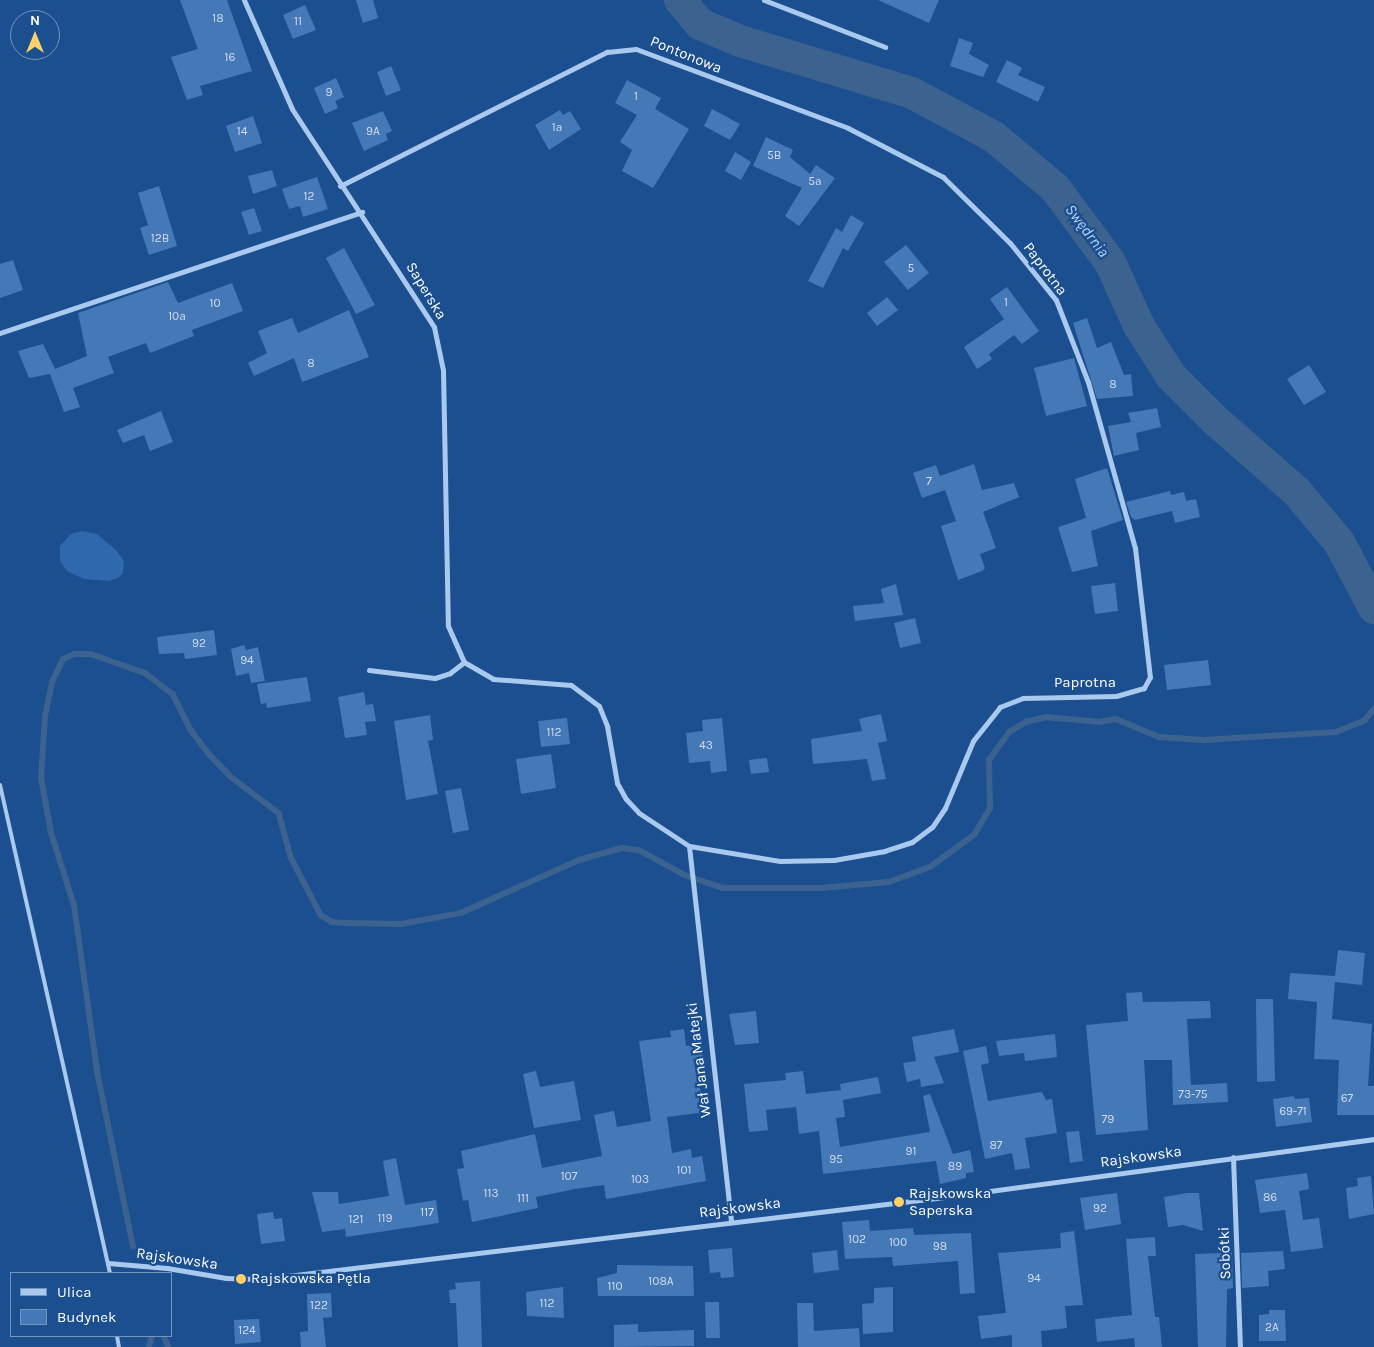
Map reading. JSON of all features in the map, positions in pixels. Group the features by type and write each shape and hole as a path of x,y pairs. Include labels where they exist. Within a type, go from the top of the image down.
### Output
{"street":[{"name":"Saperska","path":"244,0 292,108 340,186 362,212 424,308 440,346 448,626 464,662"},
{"path":"764,0 885,47"},
{"name":"Pontonowa","path":"340,186 607,52 626,47 848,128 896,151 942,177 1010,243"},
{"path":"0,333 362,212"},
{"name":"Paprotna","path":"689,846 780,862 834,860 912,842 932,828 945,808 973,740 1000,707 1048,695 1132,694 1144,688 1150,677 1135,548 1088,382 1056,300 1010,243"},
{"path":"369,670 435,678 450,673 464,662 493,679 560,682 582,690 599,706 607,726 617,783 626,799 639,813 689,846"},
{"name":"Wał Jana Matejki","path":"689,846 692,896 731,1222"},
{"name":"Rajskowska","path":"108,1263 167,1268 226,1278 262,1279 731,1222 1374,1139"},
{"name":"Sobótki","path":"1233,1158 1240,1347"}],"lane":[{"path":"0,785 110,1272"}],"shaded area":[{"path":"82,531 97,534 116,550 124,561 123,573 118,578 109,581 84,579 67,571 60,561 60,546 71,534"}],"building":[{"path":"180,0 227,0 252,71 200,86 203,95 187,100 171,57 198,49"},
{"path":"356,0 373,0 378,18 363,23"},
{"path":"878,0 939,0 929,23"},
{"path":"305,5 316,30 293,39 283,15"},
{"path":"959,38 973,43 969,54 989,65 983,77 950,66"},
{"path":"1007,60 1022,68 1018,75 1045,87 1038,102 996,82"},
{"path":"391,66 401,90 386,96 377,72"},
{"path":"336,78 344,97 335,101 338,108 325,114 314,88"},
{"path":"627,80 661,98 655,109 689,129 653,188 622,171 632,150 620,142 637,115 615,103"},
{"path":"712,109 740,124 730,140 704,126"},
{"path":"560,110 563,115 570,111 581,129 549,150 535,125"},
{"path":"383,111 392,131 386,134 388,140 364,151 352,123"},
{"path":"253,116 262,143 235,152 226,126"},
{"path":"766,137 793,150 790,157 810,174 816,165 835,178 799,226 785,216 802,188 753,166"},
{"path":"735,152 751,162 741,180 725,171"},
{"path":"272,170 277,186 253,194 248,176"},
{"path":"317,177 328,209 303,217 300,206 289,209 282,189"},
{"path":"159,186 177,246 149,255 140,228 148,225 138,193"},
{"path":"254,208 262,231 249,235 241,212"},
{"path":"851,215 864,223 848,251 843,248 823,288 808,281 836,228 842,232"},
{"path":"906,245 929,273 908,290 884,262"},
{"path":"344,248 375,305 356,314 326,258"},
{"path":"13,260 23,290 0,298 0,264"},
{"path":"168,282 178,303 232,283 243,311 192,330 194,336 150,353 146,343 108,357 114,373 73,388 80,407 64,412 50,374 29,378 18,351 43,344 55,369 87,356 78,313"},
{"path":"1007,287 1039,331 1022,344 1014,335 989,354 992,359 977,369 964,347 1004,319 990,299"},
{"path":"887,297 898,310 877,326 867,313"},
{"path":"349,310 369,357 302,382 294,358 254,376 248,363 267,353 258,331 292,318 298,333"},
{"path":"1087,318 1097,348 1111,342 1124,375 1131,374 1133,396 1097,399 1073,323"},
{"path":"1074,358 1087,406 1046,416 1034,368"},
{"path":"1309,365 1326,392 1304,405 1287,379"},
{"path":"1157,408 1161,427 1136,433 1139,450 1114,456 1108,426 1131,422 1128,413"},
{"path":"161,411 173,442 150,451 144,435 123,443 117,430"},
{"path":"974,464 982,490 1014,483 1019,497 983,512 996,548 980,554 985,568 982,571 958,580 941,526 956,521 945,490 922,498 913,473 936,465 940,476"},
{"path":"1107,468 1123,520 1091,531 1098,566 1072,572 1058,527 1086,518 1075,479"},
{"path":"1170,491 1171,495 1184,492 1186,501 1196,499 1200,517 1175,523 1172,511 1135,520 1131,517 1126,502"},
{"path":"1115,583 1118,611 1095,614 1091,586"},
{"path":"896,584 903,615 855,621 853,606 884,603 881,589"},
{"path":"915,618 921,643 900,648 894,623"},
{"path":"214,630 217,655 185,659 184,653 159,654 157,637"},
{"path":"244,645 246,650 258,647 265,681 251,683 249,673 236,676 231,649"},
{"path":"1208,660 1211,685 1167,690 1164,665"},
{"path":"307,677 311,701 267,708 266,703 261,704 257,684"},
{"path":"364,692 366,705 373,704 376,721 365,722 367,735 345,738 338,697"},
{"path":"881,714 887,741 878,743 886,779 872,781 867,759 813,764 811,739 862,731 859,719"},
{"path":"430,715 433,740 428,741 438,794 406,800 394,721"},
{"path":"567,718 570,744 541,747 538,721"},
{"path":"722,718 727,771 711,773 710,761 689,763 686,733 703,731 702,720"},
{"path":"551,754 556,788 521,794 516,759"},
{"path":"767,758 769,772 751,774 749,760"},
{"path":"461,788 469,830 453,833 445,791"},
{"path":"1338,950 1365,953 1362,985 1335,982 1332,1019 1372,1024 1368,1086 1374,1086 1374,1115 1337,1115 1339,1060 1314,1059 1317,1002 1288,999 1290,973 1335,976"},
{"path":"1142,992 1143,1002 1210,1001 1211,1018 1187,1019 1191,1085 1227,1083 1228,1102 1173,1105 1172,1060 1144,1060 1148,1130 1096,1135 1086,1025 1128,1021 1126,993"},
{"path":"1256,999 1273,999 1275,1081 1257,1082"},
{"path":"756,1011 759,1043 735,1045 729,1014"},
{"path":"684,1029 686,1046 701,1044 703,1058 693,1059 706,1112 667,1117 672,1153 691,1149 692,1158 702,1156 706,1181 606,1199 604,1185 575,1189 536,1197 538,1208 472,1222 468,1200 463,1201 457,1169 464,1168 461,1151 535,1134 542,1168 602,1156 594,1115 614,1111 617,1127 651,1121 639,1041 671,1037 670,1031"},
{"path":"954,1029 959,1052 934,1057 944,1083 921,1087 920,1079 907,1082 903,1063 916,1061 912,1037"},
{"path":"1055,1034 1057,1057 1025,1061 1024,1053 999,1056 996,1041"},
{"path":"986,1046 989,1063 981,1065 988,1101 1042,1092 1046,1100 1052,1099 1057,1133 1025,1138 1030,1168 1015,1170 1012,1153 985,1159 963,1051"},
{"path":"536,1071 540,1087 574,1081 581,1120 534,1128 523,1074"},
{"path":"803,1071 806,1094 841,1090 840,1084 878,1077 881,1093 843,1100 845,1117 836,1118 840,1147 930,1132 923,1096 930,1094 953,1154 970,1150 974,1172 966,1173 966,1178 940,1184 936,1161 823,1174 819,1131 799,1134 796,1107 766,1110 768,1130 749,1132 744,1084 786,1080 785,1073"},
{"path":"1294,1096 1295,1099 1309,1098 1312,1122 1276,1127 1273,1099"},
{"path":"1079,1131 1083,1161 1070,1163 1066,1132"},
{"path":"396,1158 405,1205 436,1200 439,1223 346,1237 345,1229 322,1232 312,1192 338,1192 339,1204 389,1196 383,1161"},
{"path":"1307,1173 1309,1189 1299,1191 1303,1220 1319,1218 1323,1248 1291,1252 1285,1210 1260,1213 1255,1180"},
{"path":"1371,1176 1374,1214 1349,1219 1346,1188 1358,1186 1357,1178"},
{"path":"1117,1193 1121,1224 1085,1230 1080,1198"},
{"path":"1199,1193 1203,1231 1183,1225 1168,1227 1164,1197"},
{"path":"273,1212 274,1219 282,1218 285,1241 261,1244 257,1214"},
{"path":"869,1220 870,1231 913,1228 914,1235 971,1233 975,1293 960,1294 958,1261 893,1266 892,1257 845,1259 842,1222"},
{"path":"1074,1231 1083,1305 1065,1306 1067,1328 1041,1331 1042,1347 1012,1347 1012,1335 981,1339 978,1316 1006,1313 998,1253 1061,1248 1060,1233"},
{"path":"1155,1237 1156,1256 1148,1256 1155,1317 1159,1317 1162,1347 1135,1347 1134,1338 1097,1342 1095,1319 1132,1315 1126,1239"},
{"path":"732,1248 734,1277 721,1278 720,1272 710,1273 708,1250"},
{"path":"837,1250 839,1270 814,1273 812,1253"},
{"path":"1283,1251 1285,1269 1268,1271 1269,1286 1242,1288 1241,1253"},
{"path":"1232,1253 1233,1288 1227,1289 1226,1347 1198,1347 1195,1254"},
{"path":"617,1265 693,1266 694,1296 598,1296 597,1278 617,1273"},
{"path":"480,1281 482,1347 458,1347 456,1303 450,1303 449,1290 456,1289 455,1283"},
{"path":"563,1287 564,1318 527,1316 526,1292"},
{"path":"893,1287 893,1332 863,1334 862,1304 874,1303 874,1288"},
{"path":"331,1293 332,1317 323,1318 326,1347 301,1347 300,1332 308,1331 307,1294"},
{"path":"705,1302 719,1302 720,1338 706,1338"},
{"path":"797,1303 813,1303 814,1331 859,1328 860,1347 798,1347"},
{"path":"1269,1310 1285,1310 1286,1341 1259,1341 1259,1315 1269,1314"},
{"path":"259,1319 261,1342 235,1344 234,1320"},
{"path":"638,1324 638,1332 694,1330 694,1346 614,1347 614,1325"}],"waterway":[{"name":"Swędrnia","path":"680,0 700,24 740,41 912,93 994,137 1055,188 1110,262 1139,326 1171,376 1216,421 1297,492 1339,542 1374,608"},
{"path":"133,1247 97,1071 74,906 51,833 41,778 45,716 52,682 63,659 74,654 91,654 145,673 173,694 191,730 210,755 231,777 279,813 291,857 321,915 332,922 346,923 401,924 461,913 579,860 622,848 639,850 685,875 723,888 821,888 889,882 930,867 974,835 990,808 989,760 1009,732 1026,722 1046,717 1100,722 1116,719 1159,737 1204,740 1336,732 1365,720 1374,709"},
{"path":"149,1347 152,1337"},
{"path":"164,1337 169,1347"}],"place":[{"name":"Rajskowska Saperska","path":"899,1202"},
{"name":"Rajskowska Pętla","path":"241,1279"}]}
